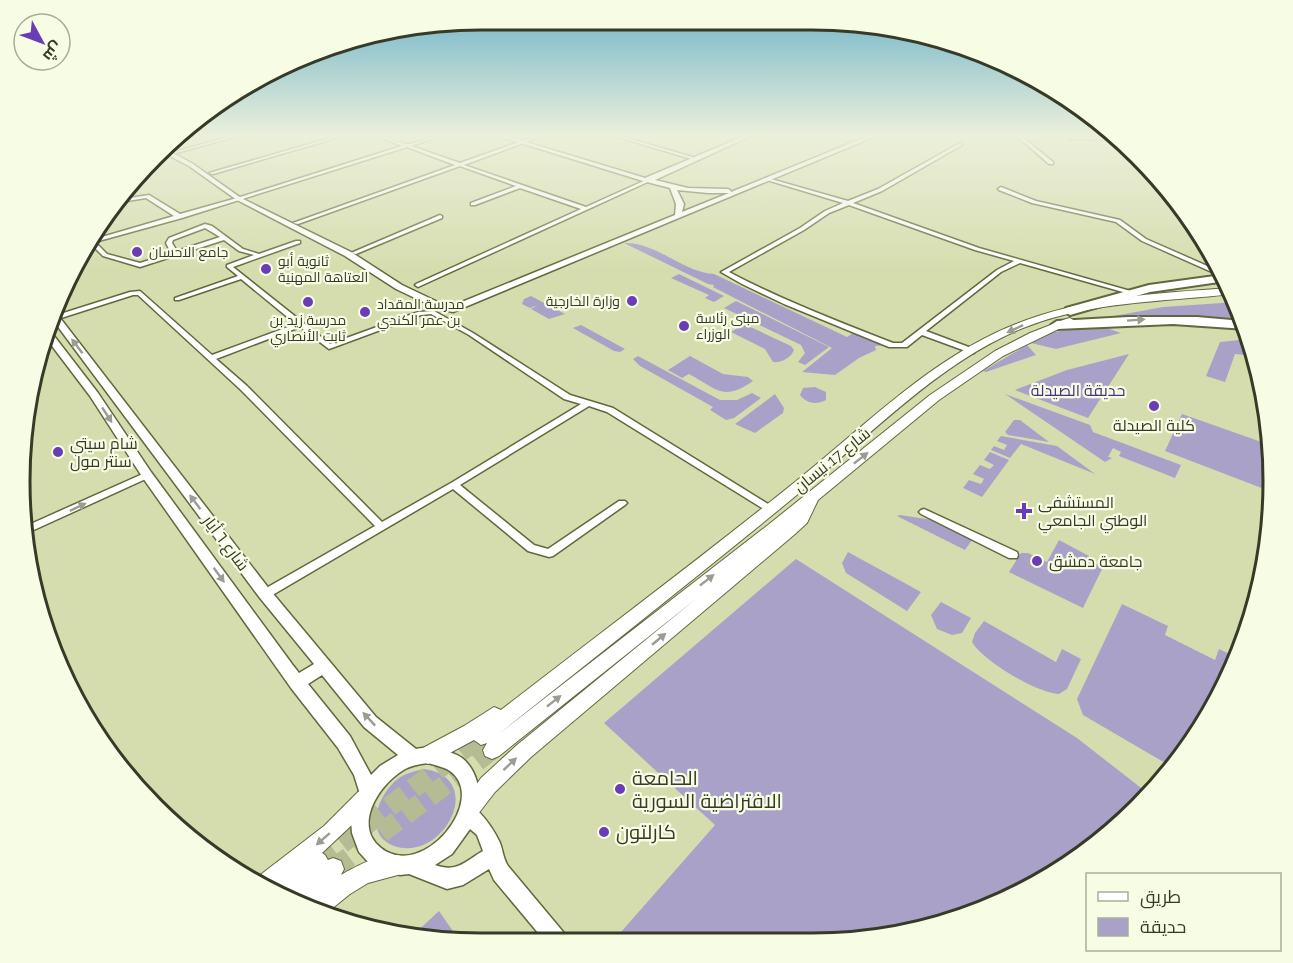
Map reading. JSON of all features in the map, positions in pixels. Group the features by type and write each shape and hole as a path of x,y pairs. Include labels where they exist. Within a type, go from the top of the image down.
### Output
{"highway":[{"path":"1070,311 1132,293 1214,279"},
{"path":"1057,326 1164,319 1234,324"}],"main road":[{"name":"شارع 17 نيسان","path":"481,736 768,511 933,377 971,351 1018,327 1070,311 1166,295 1221,292"},
{"name":"شارع 17 نيسان","path":"492,750 816,495 968,371 1024,339 1088,315 1141,304 1224,298"},
{"path":"470,810 489,785 524,751 790,530 802,519 816,495"},
{"path":"421,756 471,732 743,523 768,511"},
{"path":"271,881 331,833 367,796"},
{"path":"321,903 353,878 373,869 404,864"},
{"path":"287,888 326,866 299,894"}],"street":[{"path":"216,181 348,255 399,287 442,307 458,308 678,214 764,181"},
{"path":"221,181 243,198 354,254 405,284 409,290"},
{"path":"101,239 297,181"},
{"path":"296,223 412,181"},
{"path":"506,181 586,209"},
{"path":"418,285 648,181"},
{"path":"653,181 673,188 707,193 742,190"},
{"path":"775,181 1019,261 1132,293"},
{"path":"896,181 827,212 802,230 724,272 759,291 892,345 904,345 999,271 1019,261"},
{"path":"473,204 520,186"},
{"path":"673,188 680,204 678,214"},
{"path":"1001,189 1034,202 1118,222 1144,240 1167,251 1178,253 1210,270"},
{"path":"129,199 147,196 180,217"},
{"path":"354,254 440,217"},
{"path":"175,254 169,243 171,239 196,228 210,227 247,253 258,254"},
{"path":"97,245 105,255 140,265 224,238"},
{"path":"298,242 229,265 329,347 420,313 432,312 471,334 567,397 610,410 768,511"},
{"path":"177,299 242,277"},
{"path":"62,315 132,293 140,293 211,358 381,527"},
{"name":"شارع ٦ أيار","path":"59,322 265,594 370,722 421,756"},
{"path":"211,358 301,324"},
{"path":"921,332 971,351"},
{"name":"شارع ٦ أيار","path":"53,340 297,682 354,756 367,796"},
{"path":"265,594 454,485 588,403"},
{"path":"33,527 147,475"},
{"path":"454,485 531,548 549,553 622,503"},
{"path":"924,512 1013,555"},
{"path":"297,682 324,666"},
{"path":"404,864 428,859 444,849 457,836 470,810 468,780 461,769 446,759 421,756 396,764 380,777 367,796 360,824 367,847 374,855 447,879 456,878 492,856"},
{"path":"470,810 492,847 492,856 501,873 551,933"}],"green space":[{"path":"624,243 647,247 691,268 714,274 847,337 853,333 858,335 860,333 889,345 875,346 876,350 859,358 835,375 802,372 832,348 713,287 714,285"},
{"path":"679,274 724,296 714,302 705,298 709,295 671,278"},
{"path":"531,296 565,314 549,319 531,309 538,305 530,308 522,304 524,299"},
{"path":"736,301 829,347 805,365 798,362 805,353 801,345 724,308"},
{"path":"1226,303 1234,322 1200,318 1098,319 1163,307"},
{"path":"744,324 791,346 793,353 779,362 773,362 765,349 731,332"},
{"path":"581,325 625,349 620,352 614,351 573,328"},
{"path":"1098,325 1121,333 1056,349 1031,343 1054,332"},
{"path":"1240,340 1245,355 1235,354 1225,382 1206,376 1220,342"},
{"path":"1027,345 1036,355 986,372 983,371"},
{"name":"حديقة الصيدلة","path":"1129,354 1088,418 1015,390 1067,370"},
{"path":"638,356 720,400 737,400 752,393 761,398 734,418 726,420 710,410 713,407 640,366 633,359"},
{"path":"690,356 723,374 748,377 753,381 734,391 727,392 720,391 689,374 682,378 668,370"},
{"path":"815,387 826,392 826,400 812,403 800,395 803,388"},
{"path":"775,394 784,408 783,413 755,433 735,424"},
{"path":"1005,394 1090,425 1093,432 1181,465 1175,478 1119,456 1121,452 1113,448 1108,457 1112,458 1105,462"},
{"path":"1182,414 1261,442 1263,488 1165,451"},
{"path":"1014,420 1020,420 1049,442 1008,435 1005,432"},
{"path":"1001,436 1057,446 1095,474 1021,444 1010,458 991,450 994,446 1004,450 1007,445 997,441"},
{"path":"990,452 1009,460 982,497 963,488 969,480 981,484 984,479 973,474 980,465 990,469 994,465 984,460"},
{"path":"897,516 933,520 972,540 965,550"},
{"path":"1059,540 1089,556 1088,560 1103,567 1083,608 1009,572 1021,553 1028,553 1047,562"},
{"path":"848,552 921,592 907,611 846,573 842,563"},
{"path":"796,559 1077,738 1142,789 1086,840 1037,873 984,899 928,918 841,932 620,933 715,825 604,723"},
{"path":"941,602 971,618 962,633 952,635 937,629 931,615"},
{"path":"1122,604 1168,626 1165,635 1215,660 1219,649 1229,654 1203,707 1165,763 1083,715 1077,699"},
{"path":"984,621 1056,662 1062,649 1081,659 1067,689 1059,694 1038,688 1011,675 987,658 972,642 975,633"},
{"path":"424,769 443,776 453,787 456,802 451,817 442,831 428,842 412,848 394,846 384,840 378,832 376,823 380,803 385,793 399,778"},
{"path":"439,911 454,932 423,929 420,929"}],"tunnel":[{"path":"318,862 481,736"},
{"path":"333,869 492,750"}],"place":[{"name":"جامع الاحسان","path":"137,252"},
{"name":"ثانوية أبو العتاهة المهنية","path":"266,269"},
{"name":"وزارة الخارجية","path":"632,301"},
{"name":"مدرسة زيد بن ثابت الأنصاري","path":"308,302"},
{"name":"مدرسة المقداد بن عمر الكندي","path":"365,312"},
{"name":"مبنى رئاسة الوزراء","path":"684,326"},
{"name":"كلية الصيدلة","path":"1154,406"},
{"name":"شام سيتي سنتر مول","path":"58,452"},
{"name":"المستشفى الوطني الجامعي","path":"1024,511"},
{"name":"جامعة دمشق","path":"1037,561"},
{"name":"الحامعة الافتراضية السورية","path":"620,789"},
{"name":"كارلتون","path":"604,832"}]}
